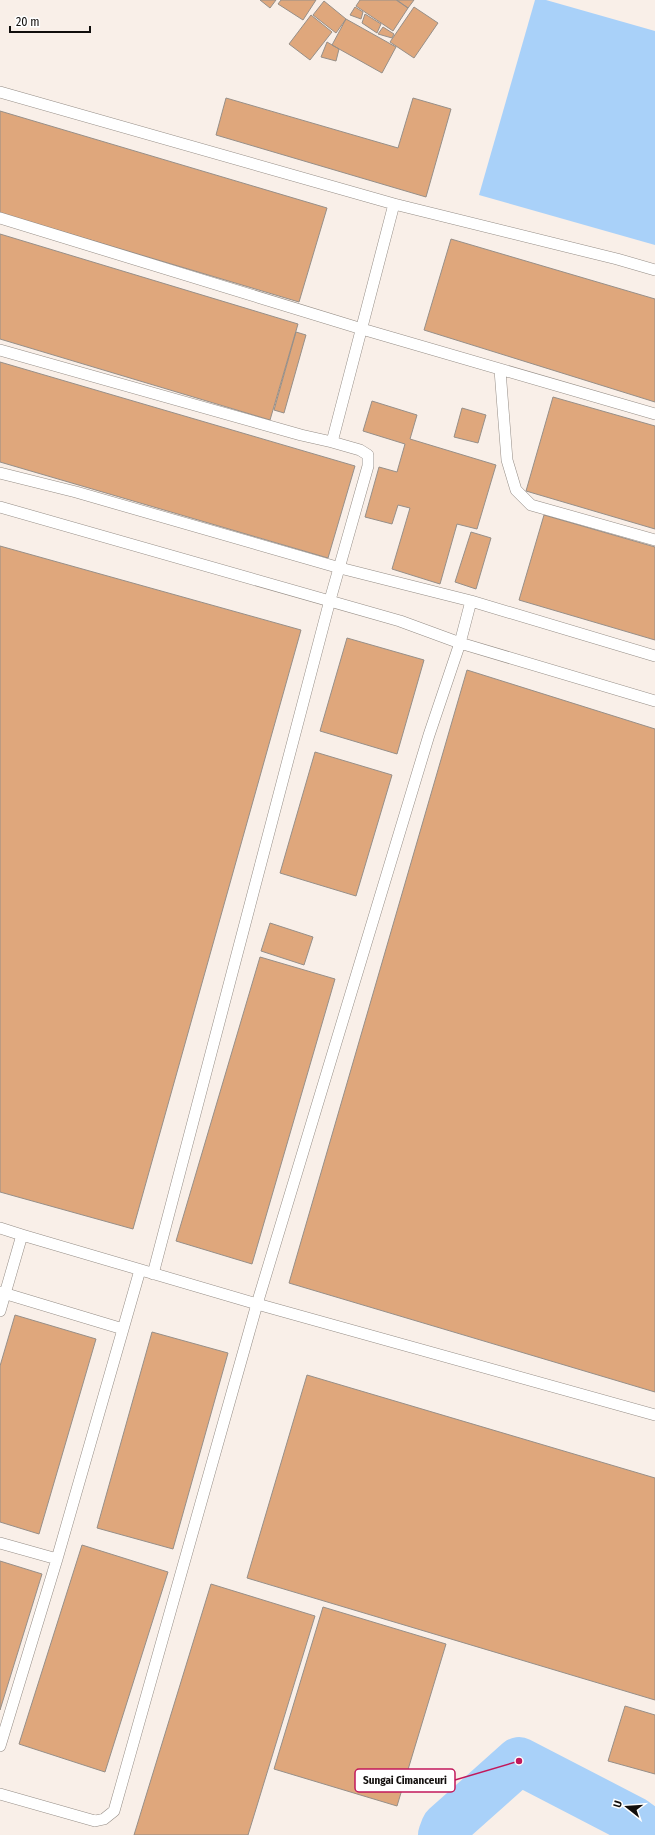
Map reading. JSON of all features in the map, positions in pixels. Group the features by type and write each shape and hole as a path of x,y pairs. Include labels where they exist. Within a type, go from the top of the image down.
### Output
{"lane":[{"path":"0,92 394,204 617,259 655,270"},
{"path":"332,442 394,204"},
{"path":"0,218 362,329 655,414"},
{"path":"0,350 294,433 360,450 368,456 368,466 330,600 153,1274"},
{"path":"500,370 508,460 516,490 531,505 655,540"},
{"path":"0,473 76,492 340,568 471,601 655,656"},
{"path":"0,507 330,600 400,621 460,643 655,701"},
{"path":"0,1794 95,1821 104,1819 114,1811 257,1304 429,734 460,643 471,601"},
{"path":"0,1228 257,1304 655,1415"},
{"path":"0,1311 2,1292 22,1235"},
{"path":"0,1746 57,1559 140,1270"},
{"path":"2,1292 123,1329"},
{"path":"0,1543 57,1559"}],"water":[{"path":"535,0 546,0 655,31 655,245 479,195"}],"building":[{"path":"260,0 276,0 270,8"},
{"path":"281,0 316,0 303,20 278,4"},
{"path":"360,0 396,0 408,8 393,31 356,6"},
{"path":"397,0 414,0 408,8"},
{"path":"324,1 346,19 336,33 313,15"},
{"path":"355,7 363,12 361,19 350,15"},
{"path":"414,7 438,23 414,58 390,42"},
{"path":"365,14 381,24 377,33 362,23"},
{"path":"311,15 332,32 310,60 289,44"},
{"path":"346,19 396,47 382,73 332,45"},
{"path":"383,27 394,34 392,38 378,34"},
{"path":"327,42 339,49 336,61 321,57"},
{"path":"226,98 398,148 413,98 451,109 426,197 216,135"},
{"path":"0,111 327,208 299,302 0,213"},
{"path":"0,234 298,324 270,420 0,339"},
{"path":"451,239 655,299 655,402 424,330"},
{"path":"296,332 306,335 284,413 274,410"},
{"path":"0,362 355,466 328,558 0,462"},
{"path":"553,397 655,426 655,529 526,491"},
{"path":"372,401 417,415 410,439 496,465 477,529 457,524 440,584 392,569 410,508 398,505 392,524 365,517 379,467 397,472 405,444 363,431"},
{"path":"462,408 486,415 478,443 454,437"},
{"path":"544,515 655,547 655,640 519,600"},
{"path":"471,532 491,538 476,589 455,582"},
{"path":"0,546 301,630 133,1229 0,1192"},
{"path":"347,638 424,660 397,754 320,731"},
{"path":"467,670 655,729 655,1392 289,1283"},
{"path":"315,752 392,775 356,896 280,873"},
{"path":"270,923 313,937 304,965 261,951"},
{"path":"260,957 335,979 252,1264 176,1241"},
{"path":"15,1315 96,1339 39,1534 0,1522 0,1366"},
{"path":"152,1332 228,1353 173,1549 97,1528"},
{"path":"307,1375 655,1478 655,1700 247,1578"},
{"path":"82,1545 168,1572 105,1772 19,1744"},
{"path":"0,1561 42,1574 0,1710"},
{"path":"211,1584 315,1616 248,1835 134,1835"},
{"path":"323,1607 446,1644 397,1806 274,1769"},
{"path":"625,1706 655,1715 655,1774 608,1761"}],"waterway":[{"path":"442,1835 445,1827 519,1761 633,1820 654,1835"}],"place":[{"name":"Sungai Cimanceuri","path":"519,1761"}]}
